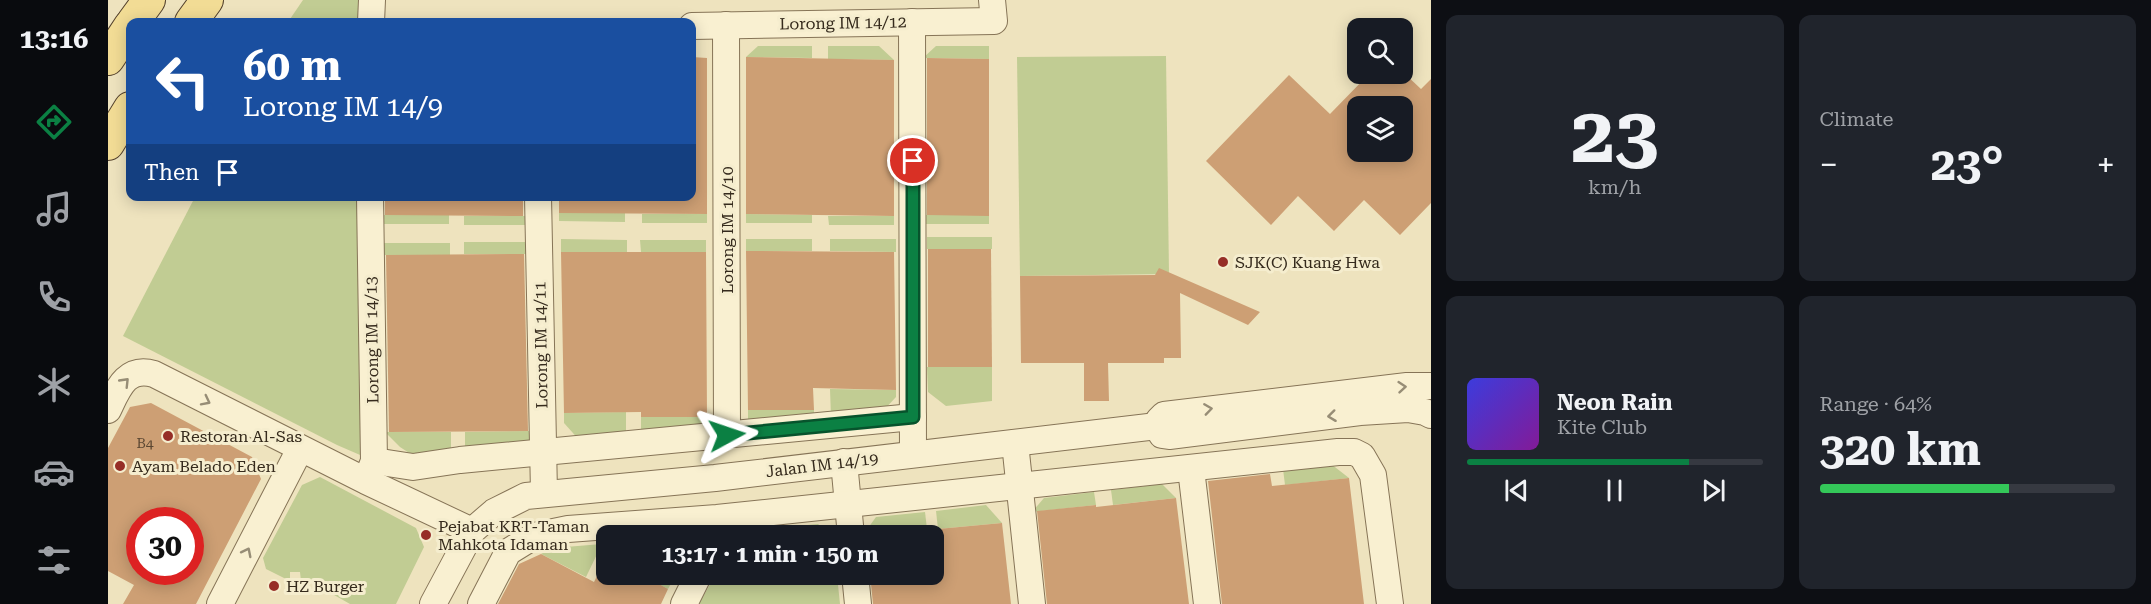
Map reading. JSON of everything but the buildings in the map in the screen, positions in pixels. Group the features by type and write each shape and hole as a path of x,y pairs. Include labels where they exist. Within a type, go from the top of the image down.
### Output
{"main road":[{"path":"136,18 148,0"},
{"path":"194,18 207,0"},
{"path":"108,58 126,32"},
{"path":"108,144 126,115"}],"street":[{"path":"371,18 372,0"},
{"name":"Lorong IM 14/12","path":"696,26 912,22 993,10"},
{"path":"912,22 913,454"},
{"name":"Lorong IM 14/10","path":"726,25 727,435"},
{"name":"Lorong IM 14/13","path":"370,201 370,471"},
{"name":"Lorong IM 14/11","path":"538,201 544,493"},
{"path":"108,410 120,386 127,378 145,372 154,374 300,449 370,471 472,531"},
{"path":"1431,386 1407,386 1164,415 1157,426 1162,435 1169,436 1408,409 1431,415"},
{"path":"370,471 460,460 913,417"},
{"name":"Jalan IM 14/19","path":"433,604 472,531 487,516 511,502 544,493 715,478 1157,426"},
{"path":"1016,443 1032,604"},
{"path":"220,604 300,449"},
{"path":"729,525 848,505 1354,452 1362,456 1373,475 1390,604"},
{"path":"844,462 850,525"},
{"path":"1191,469 1207,604"},
{"path":"715,478 717,525"},
{"path":"480,604 508,552 534,536 568,529 596,529"},
{"path":"684,604 694,585"},
{"path":"856,585 858,604"}],"green space":[{"path":"303,0 372,0 371,18 291,18"},
{"path":"758,46 812,46 812,58 746,57"},
{"path":"828,46 879,46 894,60 828,59"},
{"path":"936,46 989,46 989,59 923,58"},
{"path":"1166,56 1169,274 1020,276 1017,57"},
{"path":"193,201 370,201 374,461 337,445 123,336"},
{"path":"559,213 625,213 625,222 559,221"},
{"path":"642,214 707,214 707,223 642,223"},
{"path":"746,214 812,215 812,223 746,223"},
{"path":"383,215 449,215 449,224 383,224"},
{"path":"923,215 989,215 989,224 923,224"},
{"path":"464,216 530,216 530,225 464,225"},
{"path":"828,216 894,216 894,225 829,225"},
{"path":"927,237 992,237 992,249 927,249"},
{"path":"561,239 627,240 627,252 561,252"},
{"path":"746,239 812,239 812,251 746,251"},
{"path":"830,239 896,239 896,252 830,251"},
{"path":"640,240 706,240 706,252 641,252"},
{"path":"464,242 530,242 530,254 464,254"},
{"path":"384,243 450,243 450,255 384,255"},
{"path":"927,367 992,367 992,401 946,406 928,392"},
{"path":"830,389 896,390 896,397 882,412 831,417"},
{"path":"748,410 814,410 814,419 748,425"},
{"path":"626,412 626,437 581,442 564,423 564,413"},
{"path":"641,417 707,417 707,429 641,436"},
{"path":"530,431 531,440 465,453 465,432"},
{"path":"385,432 451,432 451,454 417,458 400,447"},
{"path":"1331,464 1349,478 1285,485 1283,469"},
{"path":"320,477 416,528 424,547 396,604 350,604 320,587 314,588 312,580 301,581 300,572 290,572 290,581 266,569 263,558 302,485"},
{"path":"1162,484 1176,498 1113,505 1111,490"},
{"path":"1094,492 1096,505 1032,512 1044,498"},
{"path":"986,505 1002,523 944,528 944,525 938,525 936,511"},
{"path":"925,512 927,525 870,525 876,517"},
{"path":"596,544 596,556 586,577 541,554 553,548"},
{"path":"709,585 838,585 840,604 699,604"}],"place":[{"name":"SJK(C) Kuang Hwa","path":"1223,262"},
{"name":"Restoran Al-Sas","path":"168,436"},
{"name":"Ayam Belado Eden","path":"120,466"},
{"name":"Pejabat KRT-Taman Mahkota Idaman","path":"426,535"},
{"name":"HZ Burger","path":"274,586"}],"route":[{"path":"727,435 913,417 913,161"}]}
